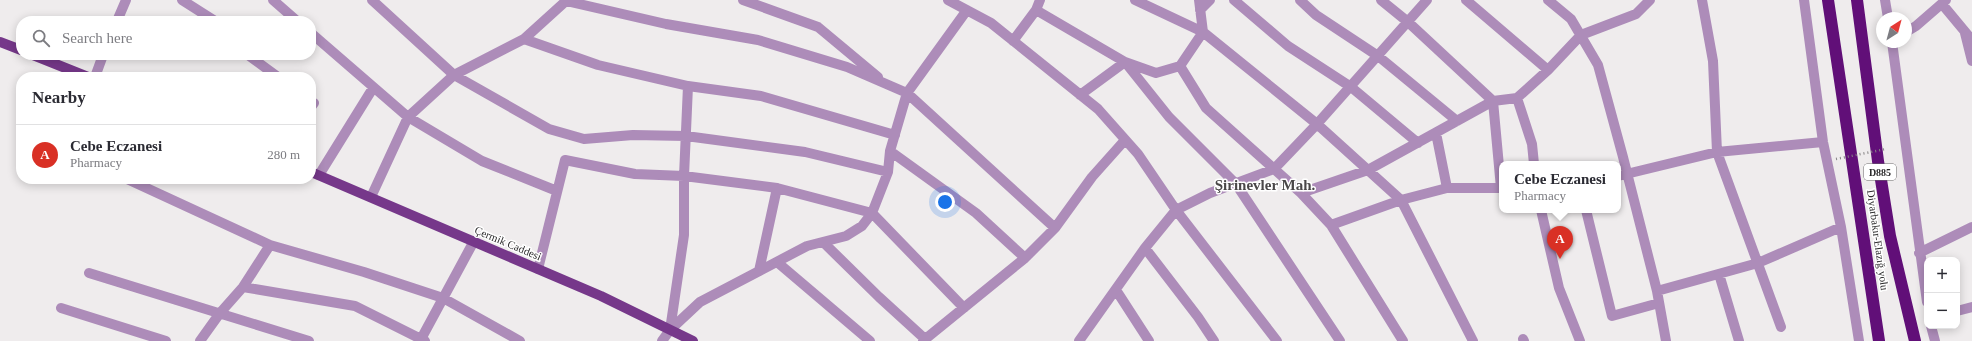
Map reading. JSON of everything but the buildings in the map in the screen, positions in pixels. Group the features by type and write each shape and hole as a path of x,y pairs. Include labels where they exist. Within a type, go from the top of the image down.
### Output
{"highway":[{"name":"Diyarbakır-Elazığ yolu","path":"1828,0 1880,341"},
{"name":"Diyarbakır-Elazığ yolu","path":"1857,0 1878,161 1890,236 1915,341"}],"main road":[{"path":"0,42 16,48"},
{"path":"46,60 76,72"},
{"name":"Çermik Caddesi","path":"316,173 601,296 693,341"}],"street":[{"path":"119,16 126,0"},
{"path":"182,0 207,16"},
{"path":"273,0 291,16"},
{"path":"372,0 454,75 549,129 584,138 633,135 686,136 805,152 888,172"},
{"path":"744,0 818,27 887,85"},
{"path":"948,0 962,5 991,23 1098,109 1138,154 1176,210 1277,341"},
{"path":"1013,41 1036,10 1040,0"},
{"path":"1135,0 1203,32 1317,124 1401,200 1473,341"},
{"path":"1036,10 1125,62 1156,73 1180,66 1203,32 1200,5 1210,0"},
{"path":"1234,0 1288,46 1351,87 1418,143"},
{"path":"1300,0 1316,14 1378,56 1457,121"},
{"path":"1381,0 1408,22 1493,101 1499,166"},
{"path":"1079,341 1145,248 1176,210 1210,193 1274,169 1351,87 1427,0"},
{"path":"1466,0 1548,70"},
{"path":"1548,0 1571,19 1598,65 1620,161"},
{"path":"1301,193 1368,170 1493,101 1517,98 1548,70 1581,35 1636,14 1650,0"},
{"path":"1702,0 1713,61 1717,152 1781,327"},
{"path":"1804,0 1823,142 1841,227 1859,341"},
{"path":"1885,0 1887,12"},
{"path":"371,197 408,117 454,75 524,39 567,1 666,24 758,40 847,67 907,94 1054,228"},
{"path":"1912,28 1944,2 1972,40"},
{"path":"662,341 670,330 700,302 807,246 846,236 862,226 872,213 888,172 890,151 907,94 962,5"},
{"path":"1965,31 1972,61"},
{"path":"316,37 408,117 482,161 557,191"},
{"path":"524,39 598,65 688,86 761,96 895,134"},
{"path":"1893,48 1926,293"},
{"path":"97,72 101,60"},
{"path":"255,60 271,72"},
{"path":"1080,95 1125,62"},
{"path":"1125,62 1169,117 1236,184 1340,341"},
{"path":"1180,66 1206,108 1301,193 1331,225 1403,341"},
{"path":"670,330 684,235 684,176 688,86"},
{"path":"316,172 373,88"},
{"path":"1517,98 1532,144 1534,161"},
{"path":"1436,133 1447,188"},
{"path":"823,242 924,340 1025,258 1054,228 1092,177 1125,140"},
{"path":"1666,341 1657,291 1623,175 1717,152 1823,142"},
{"path":"890,151 976,213 1025,258"},
{"path":"538,268 565,160 636,174 684,176 777,188 872,213 964,308"},
{"path":"138,184 270,245 364,272 443,298 520,341"},
{"path":"759,271 777,188"},
{"path":"1331,225 1401,200 1447,188 1499,188"},
{"path":"1542,213 1559,288 1580,341"},
{"path":"1587,213 1612,316 1659,303"},
{"path":"1657,291 1758,263 1841,227"},
{"path":"1919,253 1972,227"},
{"path":"243,287 355,306 422,340 474,241"},
{"path":"200,341 220,313 243,287 270,245"},
{"path":"1145,248 1198,317 1214,341"},
{"path":"777,262 870,341"},
{"path":"89,273 309,341"},
{"path":"1719,274 1739,341"},
{"path":"1116,290 1149,341"},
{"path":"1960,310 1972,306"},
{"path":"61,308 166,341"},
{"path":"1932,329 1935,341"}],"path":[{"path":"1836,159 1886,149"}],"place":[{"name":"Cebe Eczanesi","path":"1560,259"}],"district":[{"name":"Şirinevler Mah.","path":"1265,185"}]}
